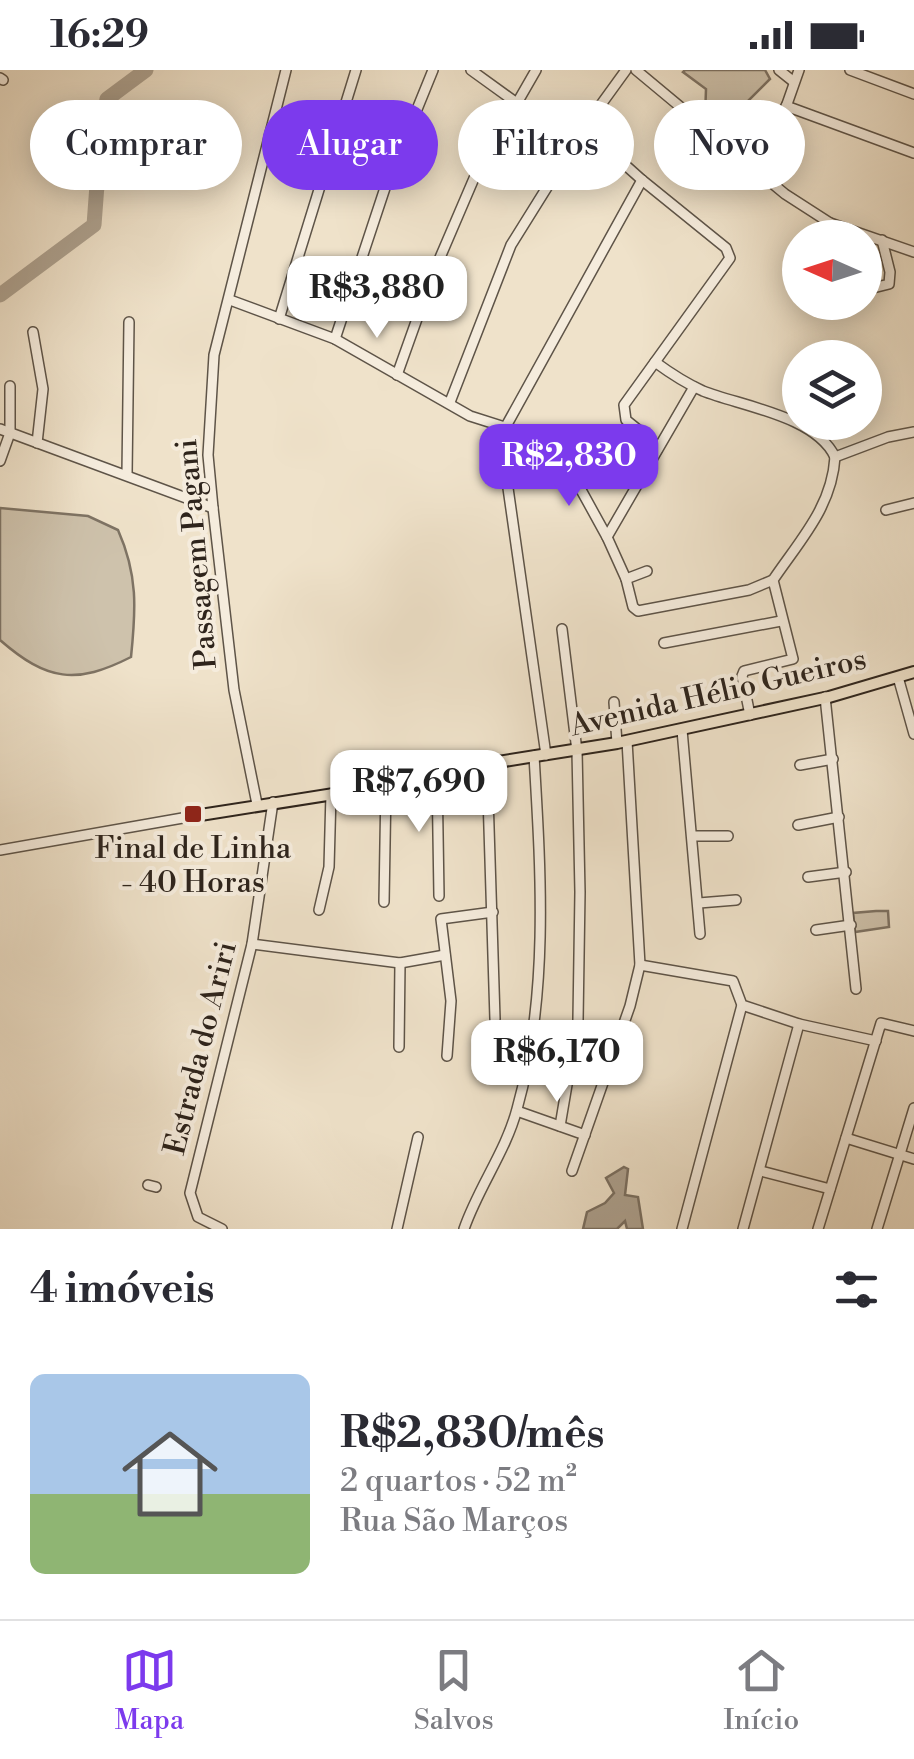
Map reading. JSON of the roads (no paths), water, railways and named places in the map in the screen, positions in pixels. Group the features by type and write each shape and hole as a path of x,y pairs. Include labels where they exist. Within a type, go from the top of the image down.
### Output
{"main road":[{"name":"Avenida Hélio Gueiros","path":"194,816 622,742 824,698 914,672"}],"street":[{"name":"Passagem Pagani","path":"257,804 234,690 213,508 208,455 210,387 214,356 286,70"},
{"path":"279,319 356,70"},
{"path":"335,339 385,188 434,70"},
{"path":"471,70 512,100"},
{"path":"520,100 536,70"},
{"path":"604,100 626,70"},
{"path":"636,70 672,100"},
{"path":"779,70 794,82"},
{"path":"788,100 799,70"},
{"path":"850,70 914,94"},
{"path":"805,113 914,153"},
{"path":"634,173 726,248 730,258 624,405 623,412 631,426 652,441 657,450"},
{"path":"505,428 642,180"},
{"path":"397,374 469,190"},
{"path":"450,402 510,245 545,190"},
{"path":"780,190 827,220"},
{"path":"882,240 914,252"},
{"path":"882,240 890,272 889,284 882,286"},
{"path":"230,300 335,339 470,416 512,429 525,444 544,450 580,488 607,537 628,584 633,607 638,611 736,593 773,580 827,502 834,480 835,457 825,440 768,412 694,386 655,362"},
{"path":"128,474 129,322"},
{"path":"34,332 43,388 37,443"},
{"path":"0,462 10,386"},
{"path":"607,537 694,386"},
{"path":"5,431 213,508"},
{"path":"835,457 914,432"},
{"path":"464,1229 517,1112 537,994 540,755 502,446"},
{"path":"886,510 914,503"},
{"path":"628,584 647,571"},
{"path":"750,714 744,671 793,659 773,580"},
{"path":"664,642 781,621"},
{"path":"560,1126 579,1005 577,750 562,629"},
{"path":"898,677 914,734"},
{"path":"824,698 852,925 856,989"},
{"path":"572,1171 630,1006 640,965 622,742 614,702"},
{"path":"682,730 700,934"},
{"path":"800,764 833,760"},
{"path":"487,764 496,1019"},
{"path":"438,773 439,896"},
{"path":"384,902 386,785"},
{"path":"319,910 329,867 331,794"},
{"name":"Estrada do Ariri","path":"222,1229 198,1217 190,1193 252,944 273,802"},
{"name":"Avenida Hélio Gueiros","path":"0,850 194,816"},
{"path":"798,826 839,817"},
{"path":"693,836 728,836"},
{"path":"808,878 846,872"},
{"path":"699,903 736,900"},
{"path":"446,1056 451,1001 441,919 493,912"},
{"path":"816,930 852,925"},
{"path":"252,944 400,964 445,955"},
{"path":"399,1047 400,964"},
{"path":"640,965 732,982 742,1006 682,1229"},
{"path":"742,1006 800,1024 876,1040"},
{"path":"818,1229 881,1022 914,1031"},
{"path":"744,1229 800,1024"},
{"path":"877,1229 914,1108"},
{"path":"517,1112 585,1135"},
{"path":"397,1229 418,1137"},
{"path":"846,1138 914,1159"},
{"path":"761,1171 830,1189"}],"waterway":[{"path":"0,295 94,225 97,185 116,177 119,164 107,99 146,70"}],"place":[{"name":"Final de Linha - 40 Horas","path":"193,814"}]}
